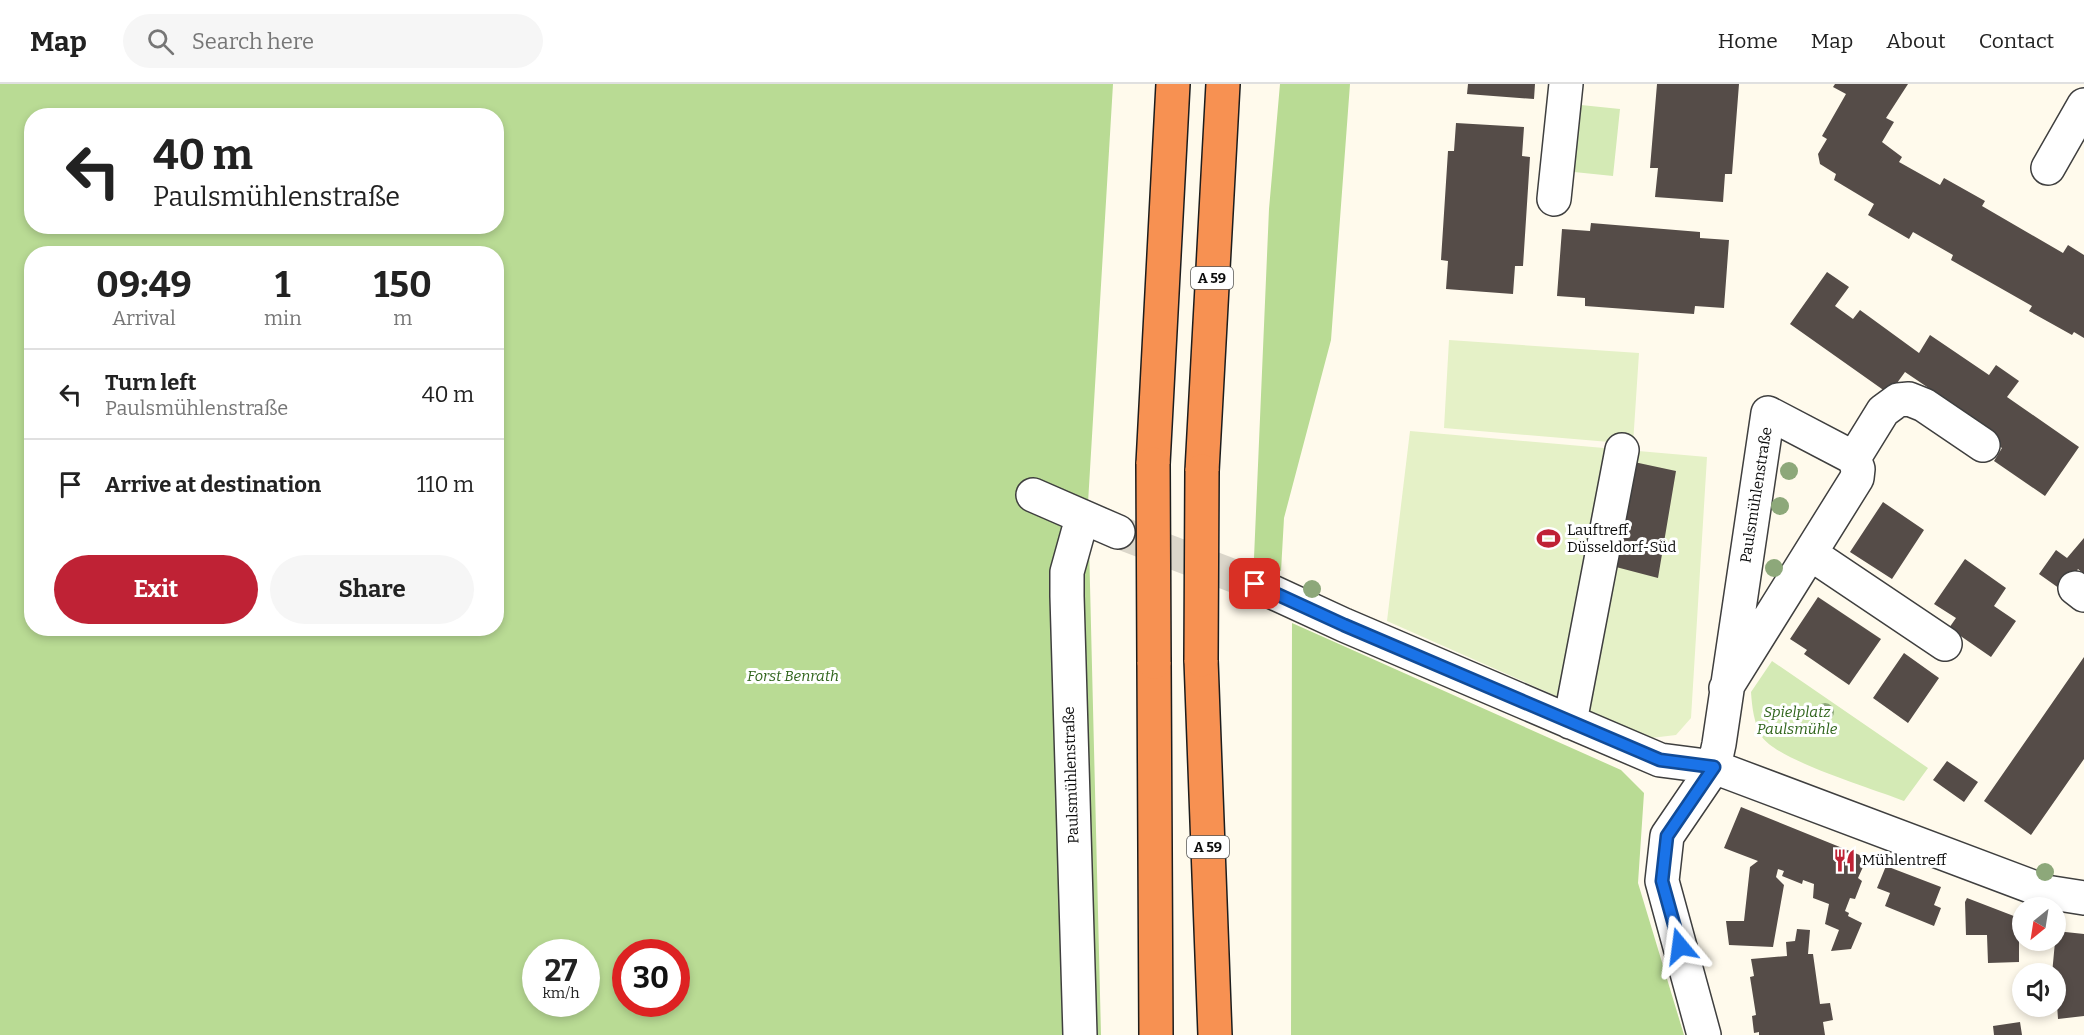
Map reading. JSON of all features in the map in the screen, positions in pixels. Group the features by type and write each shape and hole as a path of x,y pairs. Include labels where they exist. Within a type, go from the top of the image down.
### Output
{"highway":[{"path":"1156,1035 1153,464 1173,84"},
{"name":"A 59","path":"1215,1035 1201,660 1202,471 1223,84"}],"street":[{"path":"1554,199 1566,84"},
{"path":"2048,168 2084,105"},
{"path":"1854,458 1883,411 1898,400 1909,399 1924,405 1983,445"},
{"name":"Paulsmühlenstraße","path":"1714,767 1726,688 1768,413 1854,458 1858,470 1857,478 1726,688"},
{"path":"1570,722 1622,450"},
{"path":"1033,495 1118,532"},
{"name":"Paulsmühlenstraße","path":"1080,1035 1067,572 1082,518"},
{"path":"1811,554 1945,644"},
{"path":"1255,584 1344,625 1660,760 1714,767 2046,892 2084,898"},
{"path":"1704,1035 1662,881 1667,836 1714,767"}],"green space":[{"name":"Forst Benrath","path":"0,84 1113,84 1088,503 1101,1035 0,1035"},
{"path":"1280,84 1350,84 1331,340 1284,518 1281,571 1254,558 1269,209"},
{"path":"1581,105 1620,109 1613,176 1574,172"},
{"path":"1449,340 1639,353 1633,444 1444,428"},
{"name":"Lauftreff Düsseldorf-Süd","path":"1410,431 1707,457 1691,718 1676,735 1651,738 1387,621"},
{"path":"1292,623 1621,770 1644,793 1638,883 1684,1035 1291,1035"},
{"name":"Spielplatz Paulsmühle","path":"1772,661 1928,768 1904,801 1806,765 1772,746 1762,737 1755,721 1751,692"}],"building":[{"path":"1468,84 1535,84 1534,99 1467,94"},
{"path":"1657,84 1739,84 1732,174 1725,174 1723,202 1655,197 1658,168 1650,168"},
{"path":"1835,84 1908,84 1886,118 1894,122 1882,142 1902,157 1899,162 1940,185 1944,178 1985,201 1982,206 2063,253 2068,245 2084,255 2084,338 2074,332 2072,335 2029,311 2032,306 1951,260 1953,255 1913,232 1909,239 1868,215 1874,204 1834,180 1836,174 1820,164 1818,154 1827,139 1822,136 1846,94 1833,87"},
{"path":"1456,123 1524,127 1522,156 1530,157 1523,266 1515,266 1513,294 1446,289 1448,261 1441,260 1448,151 1454,151"},
{"path":"1591,223 1700,232 1700,238 1729,240 1724,308 1695,306 1694,314 1585,306 1585,298 1557,296 1562,229 1590,231"},
{"path":"1827,272 1849,287 1835,306 1853,319 1860,310 1919,353 1930,335 1989,375 1996,365 2019,381 2007,397 2079,447 2045,496 1994,461 2002,448 1959,418 1964,412 1905,372 1889,394 1790,324"},
{"path":"1634,462 1676,471 1658,578 1616,567"},
{"path":"1883,502 1924,530 1892,579 1850,552"},
{"path":"2084,538 2084,574 2078,569 2063,591 2039,574 2056,550 2067,558"},
{"path":"1965,559 2006,588 1994,606 2016,621 1991,657 1949,628 1956,618 1934,604"},
{"path":"1818,597 1881,639 1849,685 1804,654 1807,650 1790,639"},
{"path":"1904,653 1939,678 1908,723 1873,698"},
{"path":"2084,657 2084,759 2031,835 1984,801"},
{"path":"1947,761 1978,782 1964,802 1933,780"},
{"path":"1741,807 1867,858 1858,878 1862,881 1855,899 1850,898 1845,911 1849,913 1848,916 1862,923 1851,949 1831,951 1839,930 1825,924 1829,904 1813,898 1814,884 1803,880 1802,884 1782,876 1784,871 1778,869 1776,877 1784,885 1773,947 1729,945 1726,921 1744,921 1750,867 1758,861 1724,848"},
{"path":"1886,866 1941,887 1934,905 1941,908 1934,926 1885,906 1890,893 1877,888"},
{"path":"1967,898 2012,915 2012,951 2019,951 2019,962 1988,963 1987,935 1966,935 1965,902"},
{"path":"1797,929 1810,930 1808,954 1813,954 1820,1004 1830,1003 1833,1020 1823,1022 1825,1035 1759,1035 1759,1032 1754,1033 1752,1016 1756,1015 1750,977 1754,976 1751,959 1787,956 1786,942 1795,941"},
{"path":"2066,932 2084,934 2084,1016 2058,1019 2058,1017 2066,1017 2066,963 2053,963 2054,951 2066,951"},
{"path":"2020,1022 2022,1035 1994,1035 1993,1026"}],"tunnel":[{"path":"1118,532 1255,584"}],"place":[{"name":"Lauftreff Düsseldorf-Süd","path":"1549,539"},
{"name":"Mühlentreff","path":"1844,860"}],"route":[{"path":"1255,584 1344,625 1660,760 1714,767 1667,836 1662,881 1680,946"}]}
